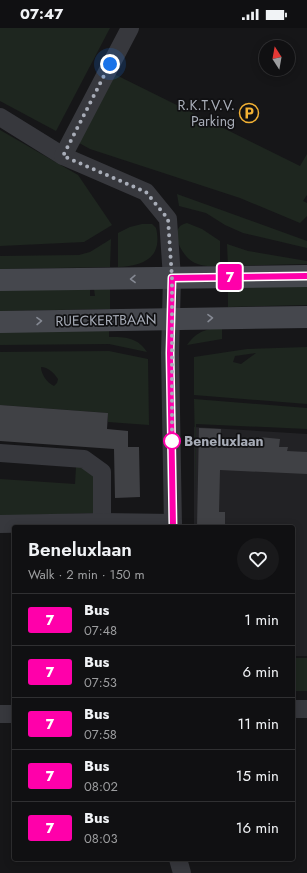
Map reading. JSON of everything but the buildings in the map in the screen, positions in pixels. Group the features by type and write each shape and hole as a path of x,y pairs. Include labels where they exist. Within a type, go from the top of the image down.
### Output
{"main road":[{"path":"0,280 307,276"},
{"name":"RUECKERTBAAN","path":"0,322 307,317"}],"street":[{"path":"63,156 130,28"},
{"path":"0,117 63,156 146,192 168,219 172,278 173,525 102,522 0,524"},
{"path":"0,453 84,459 102,472 102,522"},
{"path":"295,709 307,709"},
{"path":"0,714 12,714"}],"shaded area":[{"path":"0,28 110,28 56,131 0,101"},
{"path":"108,71 300,166 307,154 307,195 303,201 307,203 307,216 300,223 240,198 90,149 72,139"},
{"path":"0,130 78,175 112,225 84,242 0,246"},
{"path":"177,194 307,241 307,248 243,233 225,225 206,213 179,206"},
{"path":"187,223 202,229 220,241 220,266 201,265 190,260 185,255 178,243 177,236 178,230 181,226"},
{"path":"142,224 152,224 156,228 157,247 154,253 143,262 135,265 118,267 118,233 130,227"},
{"path":"111,239 110,267 0,269 0,256 79,255 90,252"},
{"path":"227,244 248,251 307,261 307,264 228,266"},
{"path":"307,285 307,305 228,307 228,287"},
{"path":"90,289 90,296 95,296 94,289 110,289 110,309 0,311 0,290"},
{"path":"222,327 222,339 187,345 198,334"},
{"path":"109,329 109,337 130,339 139,343 147,352 109,344 0,345 0,331"},
{"path":"307,347 307,404 194,395 194,357 247,349","holes":["256,353 241,364 233,362 235,356"]},
{"path":"109,351 148,359 149,425 108,422 108,413 0,405 0,352","holes":["41,367 51,371 58,379 54,386 47,381 43,375"]},
{"path":"194,399 307,408 307,429 196,424 196,492"},
{"path":"194,427 307,434 307,656 295,656 295,525 194,525"},
{"path":"76,467 82,467 93,475 94,513 0,516 0,479 75,484"},
{"path":"295,658 307,658 307,691 295,691"}],"bus line":[{"name":"7","path":"173,525 170,353 172,278 307,276"}],"place":[{"name":"R.K.T.V.V. Parking","path":"249,113"},
{"name":"Beneluxlaan","path":"172,441"}],"route":[{"path":"110,64 63,156 146,192 168,219 172,278 170,353 172,441"}]}
